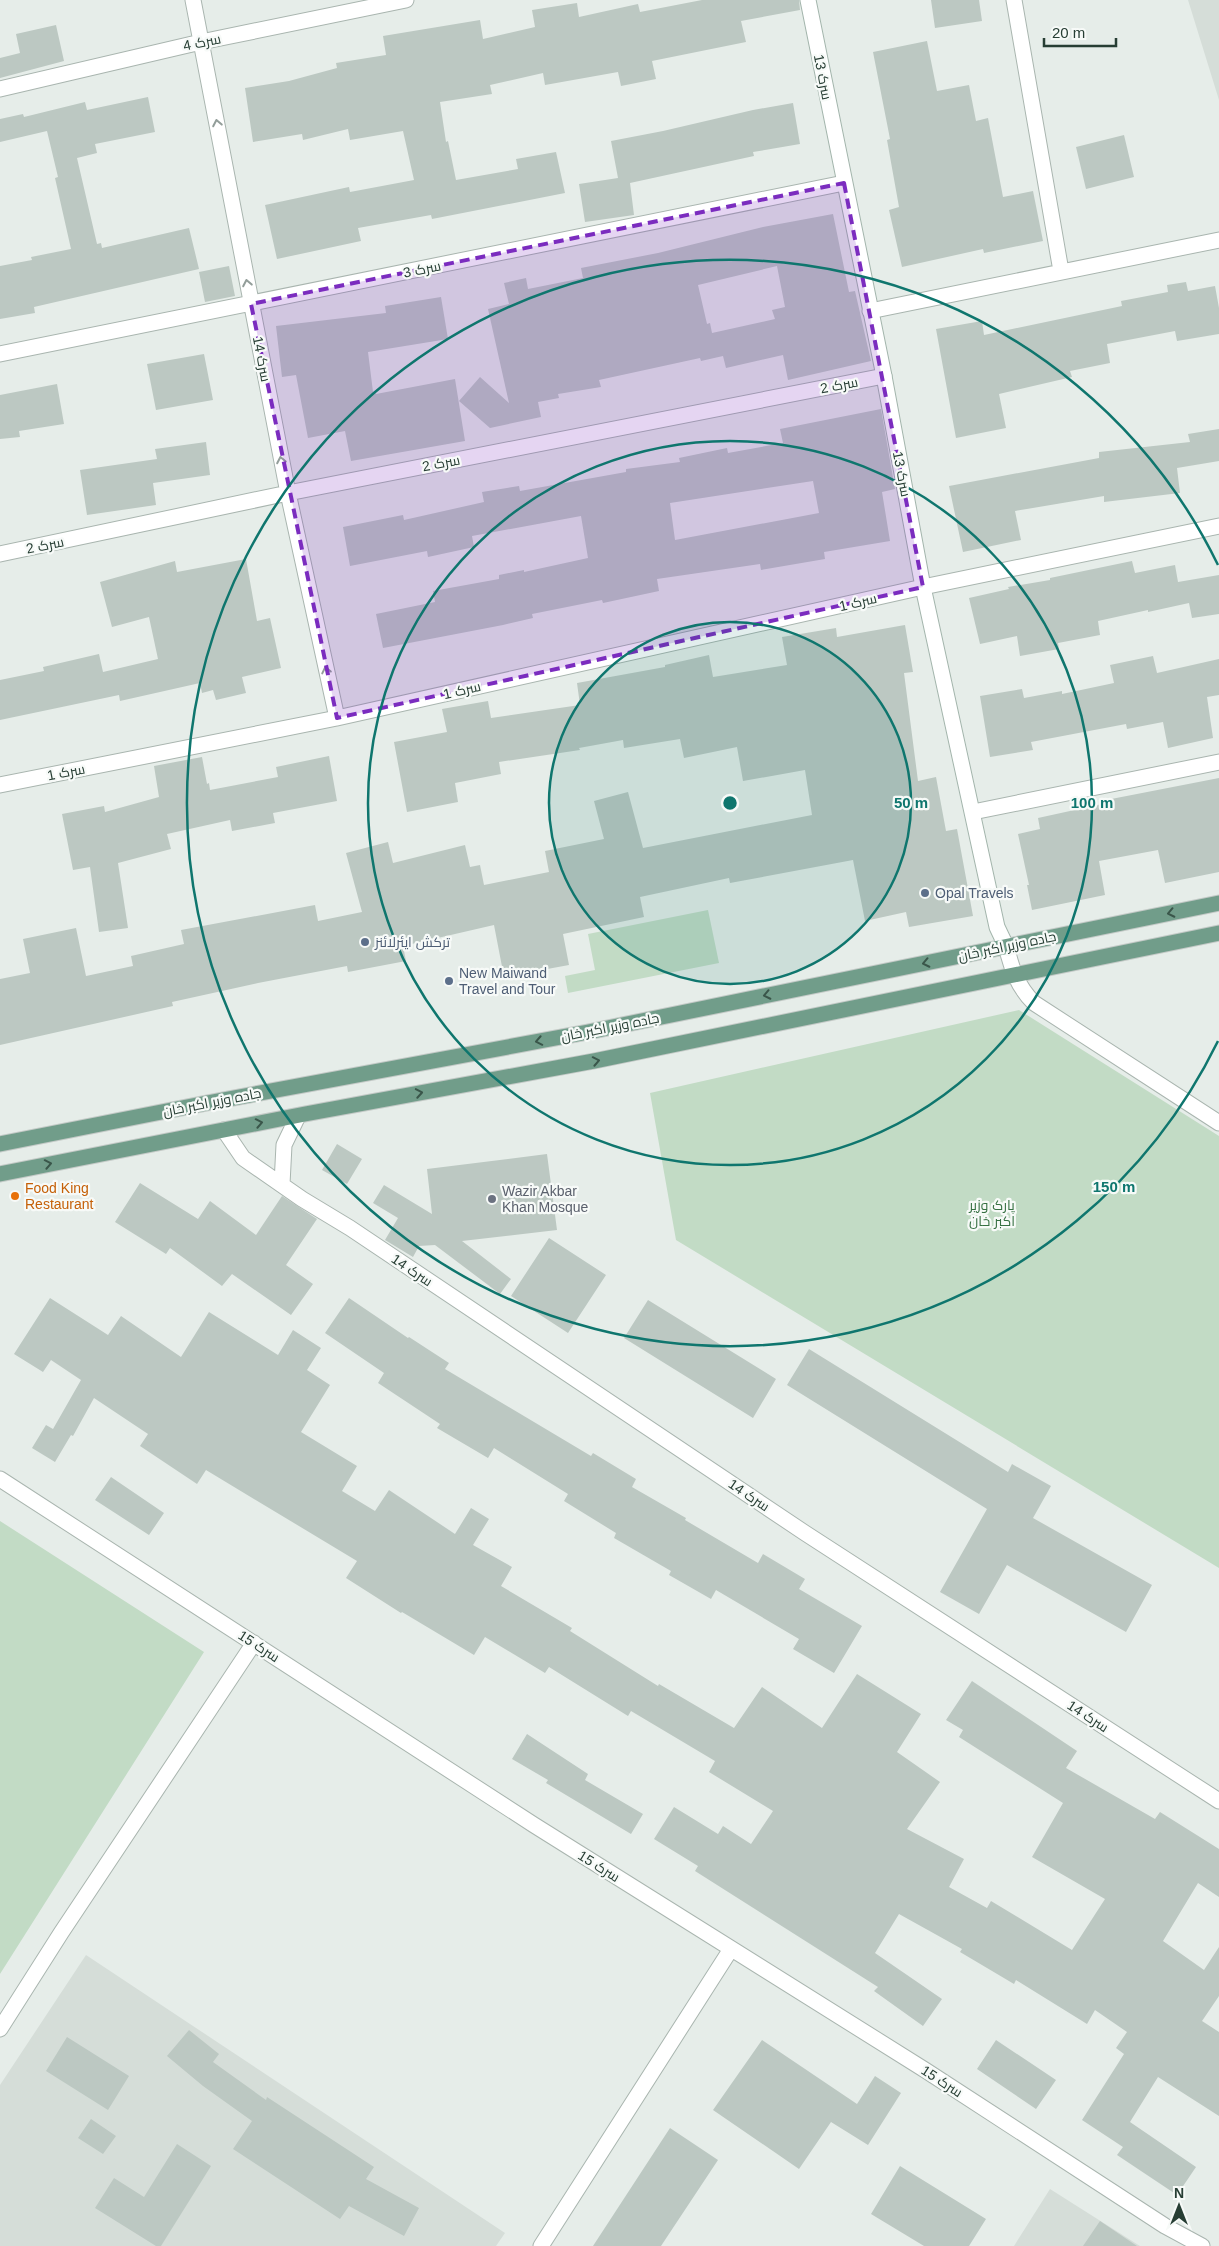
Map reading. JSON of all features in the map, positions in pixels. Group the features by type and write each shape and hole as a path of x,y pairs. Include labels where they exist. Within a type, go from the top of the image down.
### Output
{"main road":[{"name":"جاده وزیر اکبر خان","path":"0,1144 212,1102 588,1032 1219,903"},
{"path":"0,1174 594,1061 1219,933"}],"street":[{"name":"سرک 14","path":"193,0 288,493 337,718"},
{"name":"سرک 4","path":"0,89 201,42 406,0"},
{"name":"سرک 13","path":"808,0 884,376 923,587 998,927 1006,946 1013,975"},
{"path":"1014,0 1061,271"},
{"name":"سرک 3","path":"0,354 844,183"},
{"path":"870,311 1219,240"},
{"name":"سرک 2","path":"0,554 288,493 884,376"},
{"name":"سرک 1","path":"0,785 337,718 923,587 1219,526"},
{"path":"972,812 1219,762"},
{"path":"1013,975 1019,987 1034,1003 1219,1123"},
{"path":"282,1184 284,1145 298,1116"},
{"name":"سرک 14","path":"224,1130 243,1158 805,1533 1219,1801"},
{"name":"سرک 15","path":"0,1479 534,1825 925,2070 1165,2226 1202,2246"},
{"path":"0,2029 61,1933 254,1643"},
{"path":"541,2246 731,1949"}],"highlighted area":[{"path":"844,183 923,587 337,718 251,304"}],"shaded area":[{"path":"1188,0 1219,0 1219,100"},
{"path":"86,1955 505,2233 496,2246 0,2246 0,2085"},
{"path":"1050,2189 1140,2246 1014,2246"}],"green space":[{"path":"708,910 719,963 568,993 565,976 595,970 588,934"},
{"name":"پارک وزیر اکبر خان","path":"1019,1010 1219,1136 1219,1568 676,1240 650,1093"},
{"path":"0,1521 204,1652 0,1974"}],"building":[{"path":"702,0 799,0 800,10 741,21 746,42 652,61 656,79 621,86 618,72 545,85 543,73 490,85 492,94 440,102 446,142 448,141 456,180 518,169 516,159 556,152 565,193 432,219 431,215 358,228 361,241 277,259 265,205 349,187 350,192 414,180 403,131 350,140 348,129 303,140 302,134 253,142 245,88 289,81 337,68 336,63 386,55 383,36 480,20 483,39 535,27 532,10 577,3 579,17 638,4 640,12"},
{"path":"931,0 979,0 982,21 935,28"},
{"path":"56,25 64,61 0,78 0,58 20,53 16,34"},
{"path":"927,41 937,91 969,85 976,121 988,118 1003,197 1033,191 1043,241 984,253 983,249 902,267 889,210 899,207 887,140 890,139 873,52"},
{"path":"148,97 155,132 95,144 97,153 77,158 97,244 101,243 102,248 189,228 199,269 34,307 35,313 0,319 0,266 32,260 31,257 71,249 55,178 58,177 47,131 0,142 0,119 23,114 24,117 85,102 87,110"},
{"path":"793,103 800,144 753,152 754,156 630,183 634,215 585,222 579,184 618,178 611,141"},
{"path":"1124,135 1134,177 1086,189 1076,147"},
{"path":"833,214 849,292 855,291 871,361 788,380 783,355 726,368 723,356 701,361 700,358 599,380 601,387 558,394 559,398 538,402 541,417 490,428 459,401 480,377 509,403 488,309 509,304 504,283 526,278 528,289 583,278 581,268 658,253 763,227","holes":["777,266 785,307 772,310 775,319 712,333 710,323 707,324 698,285"]},
{"path":"229,266 235,296 205,302 199,272"},
{"path":"1186,282 1188,291 1215,286 1219,308 1219,334 1177,341 1175,331 1107,344 1110,363 1070,371 1072,377 999,394 1006,428 956,438 936,329 982,321 984,335 1122,306 1121,301 1168,292 1167,285"},
{"path":"441,297 448,339 368,352 373,392 375,391 376,394 455,379 465,441 351,461 345,431 308,438 296,375 282,377 276,326 386,313 385,306"},
{"path":"204,354 213,400 156,410 147,364"},
{"path":"57,384 64,424 19,431 20,437 0,439 0,395"},
{"path":"881,409 895,489 882,492 890,541 824,552 825,559 761,570 760,564 657,579 659,591 603,603 602,600 532,614 533,618 503,625 383,648 376,614 435,602 433,591 499,579 499,575 524,570 524,572 588,558 581,516 472,536 474,547 428,557 427,551 350,566 343,527 403,515 404,520 484,502 482,492 519,486 520,491 626,472 626,469 680,462 679,458 727,448 728,453 783,443 780,429","holes":["813,481 819,513 675,540 670,503"]},
{"path":"1219,429 1219,461 1177,468 1180,493 1104,502 1104,496 1015,511 1021,540 963,552 949,486 1099,458 1099,452 1190,442 1188,434"},
{"path":"206,442 210,475 153,483 156,505 87,515 80,470 157,459 155,449"},
{"path":"246,559 257,621 270,618 281,668 242,677 246,693 216,700 213,690 202,693 200,683 120,701 119,695 0,720 0,680 44,671 43,667 99,654 103,672 158,659 149,617 112,627 100,582 175,561 177,572"},
{"path":"1132,561 1135,573 1175,565 1178,582 1219,575 1219,614 1192,618 1189,603 1148,612 1148,610 1098,621 1100,635 1058,643 1059,649 1020,656 1017,636 980,644 969,598 1009,589 1008,587 1050,580 1050,578"},
{"path":"905,625 913,672 904,673 918,781 936,777 946,831 957,829 973,916 909,927 906,912 865,921 853,860 730,883 729,878 640,897 644,917 563,934 569,965 504,977 494,925 403,946 406,961 348,972 347,966 258,983 172,1002 173,1006 0,1045 0,979 30,973 23,939 76,928 86,976 133,966 131,956 184,944 181,930 315,905 318,921 362,912 346,853 388,842 393,863 465,845 470,867 480,865 484,885 549,872 545,851 604,839 594,801 628,792 643,848 812,815 805,770 743,781 737,747 684,758 680,739 624,748 623,740 579,748 580,750 499,762 501,774 455,783 458,802 407,812 394,742 447,732 442,709 488,701 491,718 580,705 577,683 665,667 665,665 709,655 713,677 787,665 782,637 836,628 837,637"},
{"path":"1153,656 1157,673 1219,659 1219,695 1207,697 1213,738 1168,748 1163,722 1127,729 1126,724 1031,742 1033,750 990,757 980,696 1022,689 1024,698 1062,691 1062,694 1114,683 1110,665"},
{"path":"329,756 337,801 273,813 275,823 232,831 230,820 167,834 171,849 118,863 128,928 99,932 90,867 73,870 62,814 104,806 105,812 159,797 154,766 202,757 207,784 209,783 210,790 278,777 276,767"},
{"path":"1219,778 1219,872 1165,883 1158,850 1099,861 1105,895 1032,910 1027,885 1029,885 1018,834 1040,829 1038,818 1102,804 1101,801"},
{"path":"337,1144 362,1159 347,1184 322,1170"},
{"name":"Wazir Akbar Khan Mosque","path":"547,1154 557,1230 462,1241 511,1279 500,1294 435,1245 419,1246 413,1257 385,1240 398,1218 373,1203 384,1185 432,1214 427,1169"},
{"path":"140,1183 198,1219 210,1201 256,1235 282,1196 317,1219 286,1265 313,1284 291,1315 232,1274 222,1286 170,1248 166,1254 115,1222"},
{"path":"549,1238 606,1275 568,1333 511,1296"},
{"path":"50,1298 108,1335 121,1316 181,1357 209,1312 278,1355 293,1330 321,1348 307,1370 330,1385 301,1432 357,1466 342,1491 375,1511 389,1490 455,1534 471,1508 489,1519 473,1545 512,1567 501,1586 572,1628 570,1631 658,1686 659,1684 734,1728 762,1687 822,1728 857,1674 921,1714 897,1752 940,1782 907,1829 964,1859 949,1887 987,1908 991,1901 1072,1950 1105,1899 1032,1857 1063,1803 959,1737 963,1730 946,1720 972,1681 1077,1751 1066,1768 1155,1819 1160,1812 1219,1849 1219,1897 1198,1883 1163,1941 1204,1970 1219,1947 1219,1996 1202,2021 1219,2032 1219,2116 1158,2077 1130,2122 1196,2167 1177,2195 1117,2155 1123,2147 1082,2120 1124,2054 1116,2048 1127,2032 1095,2010 1087,2024 1016,1980 1014,1984 960,1952 962,1949 899,1914 875,1953 942,1999 923,2026 874,1991 878,1987 695,1871 698,1866 654,1839 674,1807 718,1834 723,1826 751,1844 773,1811 709,1772 715,1761 631,1711 628,1716 549,1667 545,1673 485,1637 474,1655 401,1613 346,1578 357,1561 206,1470 197,1484 140,1446 148,1434 94,1398 73,1436 71,1435 55,1462 32,1448 46,1425 53,1429 81,1380 51,1360 43,1372 14,1354"},
{"path":"349,1298 449,1363 445,1369 591,1456 593,1453 636,1479 632,1487 686,1518 685,1520 758,1563 763,1554 805,1579 799,1589 862,1626 834,1673 793,1649 799,1639 716,1590 711,1599 669,1575 671,1571 614,1538 616,1533 564,1501 568,1494 494,1448 488,1458 437,1428 440,1424 378,1383 384,1373 325,1333"},
{"path":"648,1300 776,1379 753,1418 624,1338"},
{"path":"809,1349 1008,1472 1012,1464 1051,1486 1033,1518 1152,1585 1126,1632 1007,1565 979,1614 940,1592 987,1509 787,1385"},
{"path":"111,1477 164,1513 149,1535 95,1500"},
{"path":"527,1734 588,1774 585,1780 643,1814 631,1834 546,1783 548,1780 512,1759"},
{"path":"189,2030 219,2054 213,2062 266,2100 267,2097 374,2167 366,2179 419,2208 404,2236 349,2206 340,2219 233,2149 252,2121 203,2086 167,2056"},
{"path":"67,2037 129,2076 108,2110 46,2071"},
{"path":"762,2040 857,2104 875,2076 901,2093 868,2145 831,2122 799,2169 713,2110"},
{"path":"996,2040 1056,2080 1036,2109 977,2069"},
{"path":"91,2119 116,2136 103,2154 78,2138"},
{"path":"670,2128 718,2160 661,2246 593,2246"},
{"path":"177,2144 211,2166 161,2246 156,2246 95,2208 114,2178 144,2197"},
{"path":"900,2166 986,2219 969,2246 924,2246 871,2214"},
{"path":"1100,2221 1137,2246 1083,2246"}],"place":[{"name":"Opal Travels","path":"925,893"},
{"name":"ترکش ایئرلائنز","path":"365,942"},
{"name":"New Maiwand Travel and Tour","path":"449,981"},
{"name":"Food King Restaurant","path":"15,1196"},
{"name":"Wazir Akbar Khan Mosque","path":"492,1199"}]}
